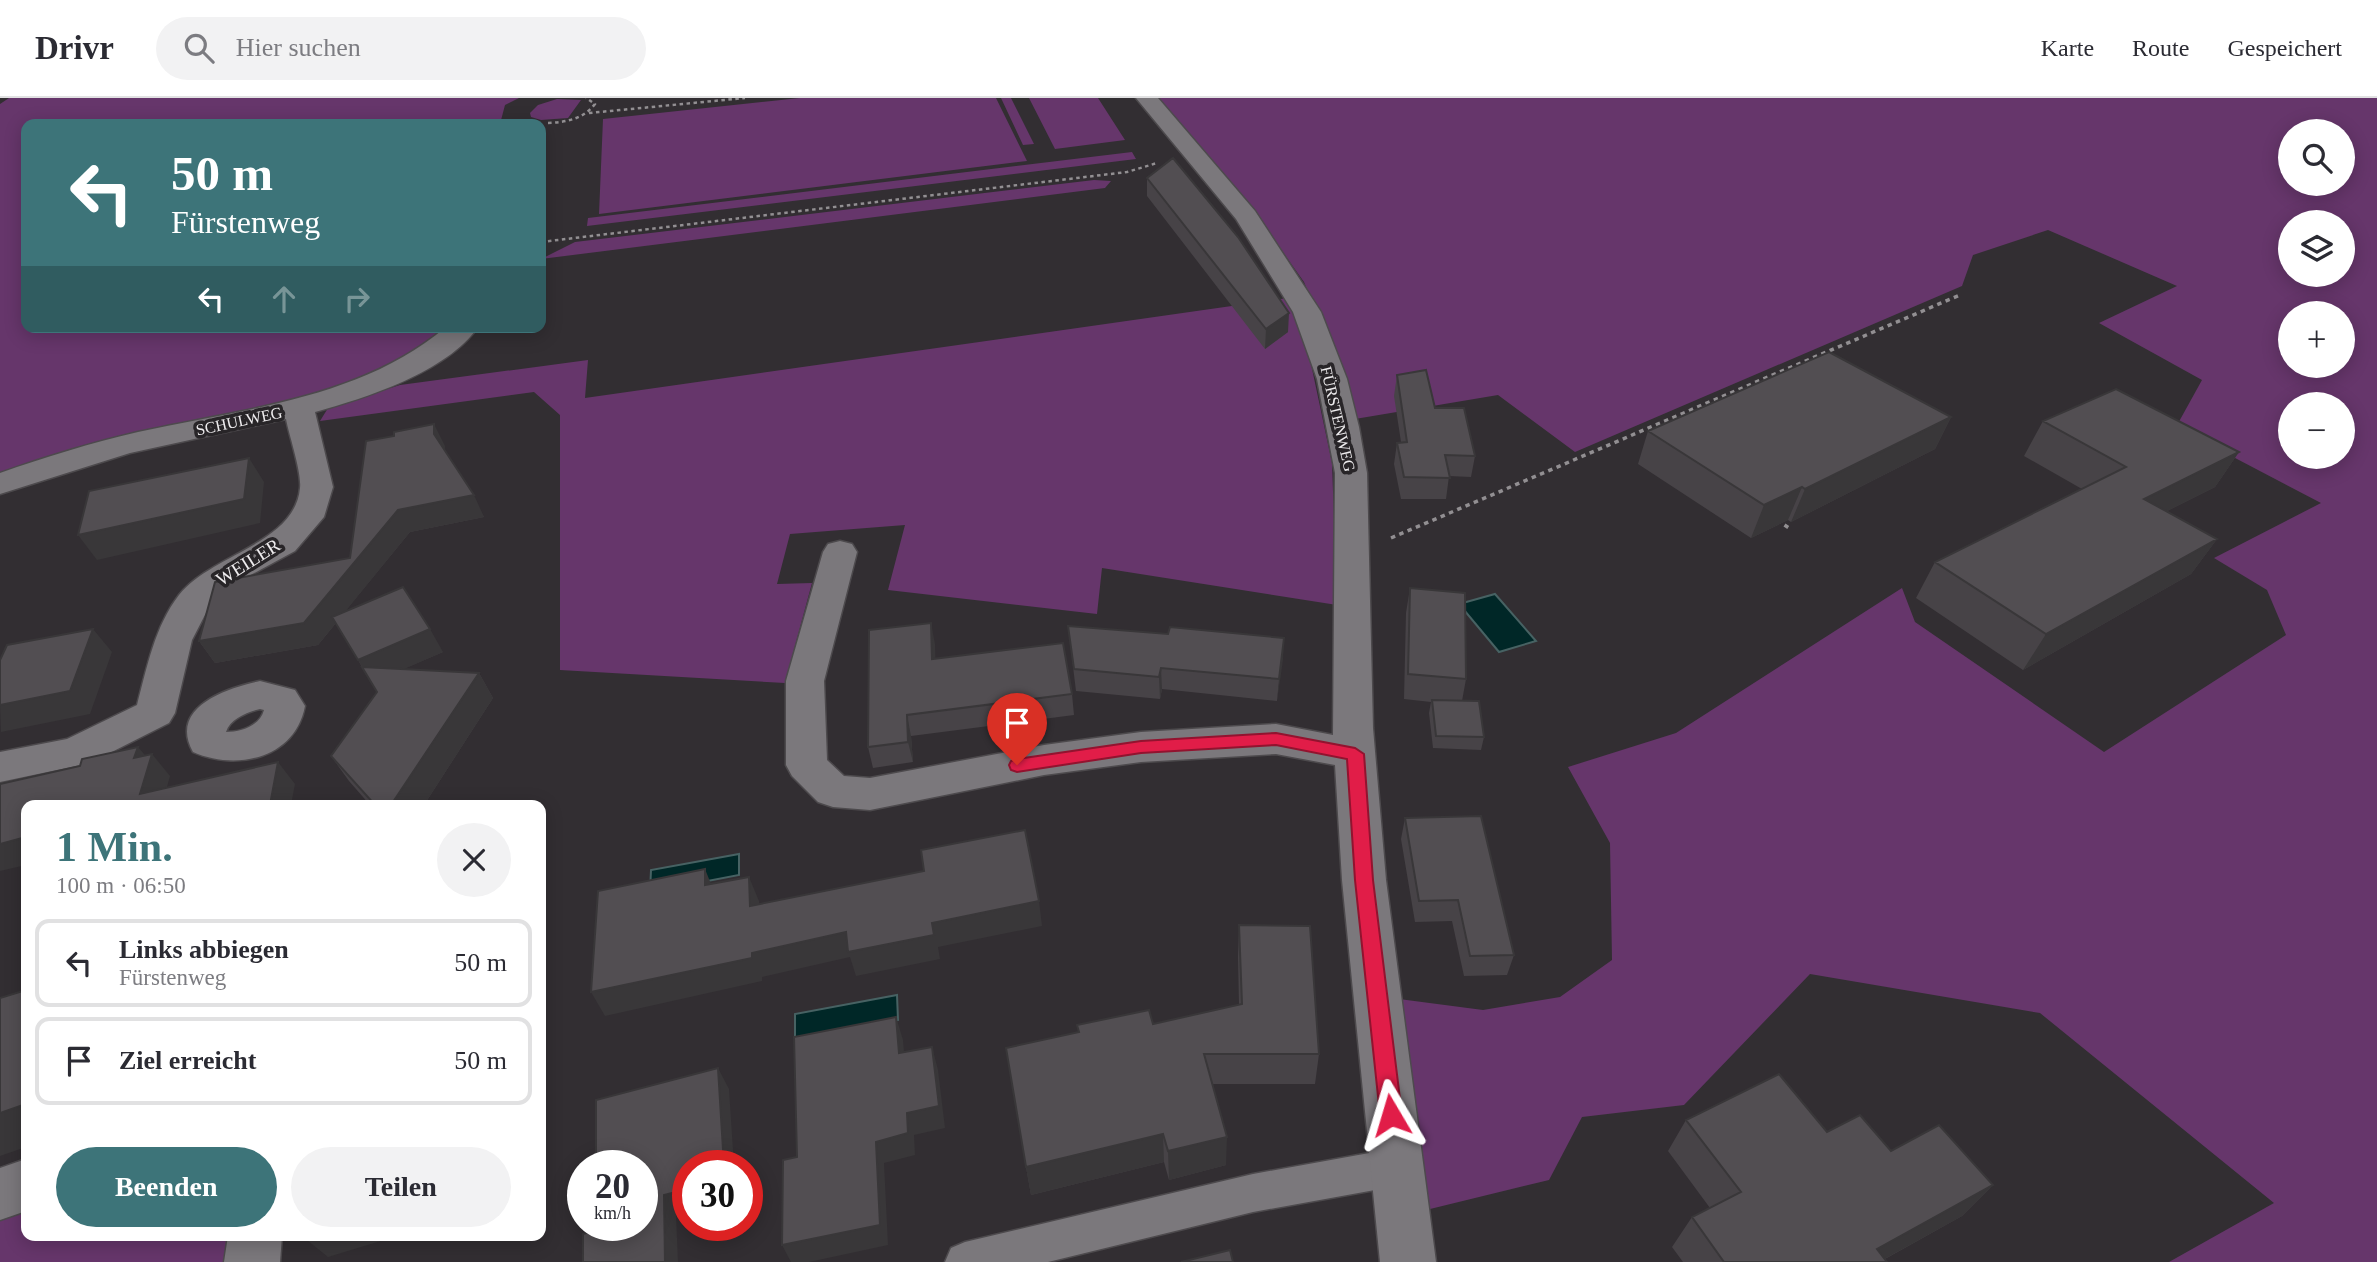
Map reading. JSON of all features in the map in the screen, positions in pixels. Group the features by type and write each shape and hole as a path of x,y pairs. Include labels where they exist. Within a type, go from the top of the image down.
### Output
{"street":[{"name":"FÜRSTENWEG","path":"1147,98 1245,216 1307,312 1332,379 1343,427 1351,473 1355,754 1364,880 1408,1262"},
{"name":"SCHULWEG","path":"0,484 65,461 137,442 299,409 356,390 420,361 456,333"},
{"name":"WEILER","path":"155,713 173,640 193,602 221,576 283,542 307,517 317,487 299,409"},
{"path":"840,552 805,681 807,765 833,791 870,794 1044,760 1141,747 1276,739 1355,754"},
{"path":"0,767 76,752 155,713 212,718"},
{"path":"0,1194 21,1187"},
{"path":"252,1262 255,1241"}],"lane":[{"path":"965,1262 1253,1194 1397,1167"}],"path":[{"path":"586,98 593,99 595,104 589,113"},
{"path":"548,124 564,122 589,113 745,98"},
{"path":"546,241 1127,172 1152,166 1160,160"},
{"path":"1352,555 1960,295"},
{"path":"1641,432 1653,439"},
{"path":"1766,513 1789,528"}],"shaded area":[{"path":"9,98 519,98 505,105 501,119 21,119 21,333 442,333 378,373 293,403 0,477 0,104"},
{"path":"800,98 996,98 1027,161 599,214 603,119"},
{"path":"1001,98 1011,98 1034,144 1023,145"},
{"path":"1029,98 1098,98 1125,140 1055,149"},
{"path":"1157,98 2377,98 2377,1262 2169,1262 2274,1203 2040,1013 1810,974 1684,1105 1582,1117 1549,1180 1426,1210 1399,999 1483,1010 1560,997 1612,960 1610,843 1568,767 1676,733 1902,588 1915,622 2104,752 2286,635 2267,590 2214,558 2321,503 2176,427 2202,380 2099,323 2177,286 2048,230 1973,255 1962,286 1575,452 1498,395 1349,420 1334,357 1304,282 1253,210"},
{"path":"557,99 581,100 568,118 546,120 531,117 530,113 538,105"},
{"path":"1132,152 1136,159 587,226 588,218"},
{"path":"1094,180 1111,181 1105,188 546,258 575,242"},
{"path":"1288,298 1311,364 1332,463 1337,605 1102,568 1097,614 888,590 905,525 790,534 777,584 812,583 785,683 560,670 560,415 534,392 320,421 328,408 400,385 588,360 585,398"},
{"path":"21,1210 21,1241 228,1241 226,1262 0,1262 0,1218"}],"water":[{"path":"1495,594 1536,641 1499,652 1459,604"},
{"path":"739,854 739,875 650,892 651,870"},
{"path":"897,995 898,1020 795,1040 795,1014"}],"building":[{"path":"1173,158 1238,237 1289,313 1266,329 1147,178"},
{"path":"1829,352 1951,417 1805,489 1802,487 1764,505 1648,431"},
{"path":"1426,370 1435,408 1464,408 1475,456 1445,455 1450,478 1404,477 1397,443 1407,442 1397,375"},
{"path":"2116,389 2239,452 2144,499 2217,539 2046,634 1935,562 2126,467 2043,421"},
{"path":"434,424 434,434 474,495 398,510 304,623 199,641 215,582 350,558 366,441"},
{"path":"249,458 244,499 78,535 89,491"},
{"path":"403,587 430,629 358,660 332,617"},
{"path":"1410,588 1465,593 1466,679 1408,674"},
{"path":"931,623 932,659 1063,643 1072,694 907,715 908,742 868,747 869,630"},
{"path":"1068,626 1168,634 1170,627 1284,638 1279,679 1161,668 1159,677 1074,669"},
{"path":"93,629 70,691 0,705 0,660 7,645"},
{"path":"362,667 479,673 394,800 371,800 331,756 377,692"},
{"path":"1432,700 1479,701 1484,737 1436,736"},
{"path":"138,747 134,758 152,754 140,794 278,762 271,800 21,800 21,838 0,844 0,784 80,766 82,759"},
{"path":"1481,816 1514,955 1470,956 1458,900 1419,901 1405,818"},
{"path":"1025,830 1039,901 932,923 934,935 848,952 846,932 752,953 752,958 591,992 598,891 705,869 705,885 749,877 750,906 924,871 921,850"},
{"path":"1239,925 1310,926 1319,1054 1204,1054 1227,1137 1168,1151 1163,1134 1026,1167 1006,1048 1079,1032 1077,1025 1149,1010 1153,1024 1242,1004"},
{"path":"21,992 21,1106 0,1113 0,998"},
{"path":"896,1017 899,1053 932,1047 939,1106 907,1113 908,1133 876,1142 880,1225 782,1245 783,1160 797,1157 794,1037"},
{"path":"718,1068 723,1150 672,1150 672,1193 664,1195 665,1262 583,1262 583,1241 658,1241 658,1150 596,1150 596,1100"},
{"path":"1779,1074 1827,1132 1860,1115 1891,1151 1939,1125 1993,1185 1877,1249 1887,1262 1724,1262 1692,1217 1741,1192 1686,1120"},
{"path":"1230,1250 1233,1262 1181,1262"}],"route":[{"path":"1017,765 1141,747 1276,739 1355,754 1364,880 1391,1115"}]}
